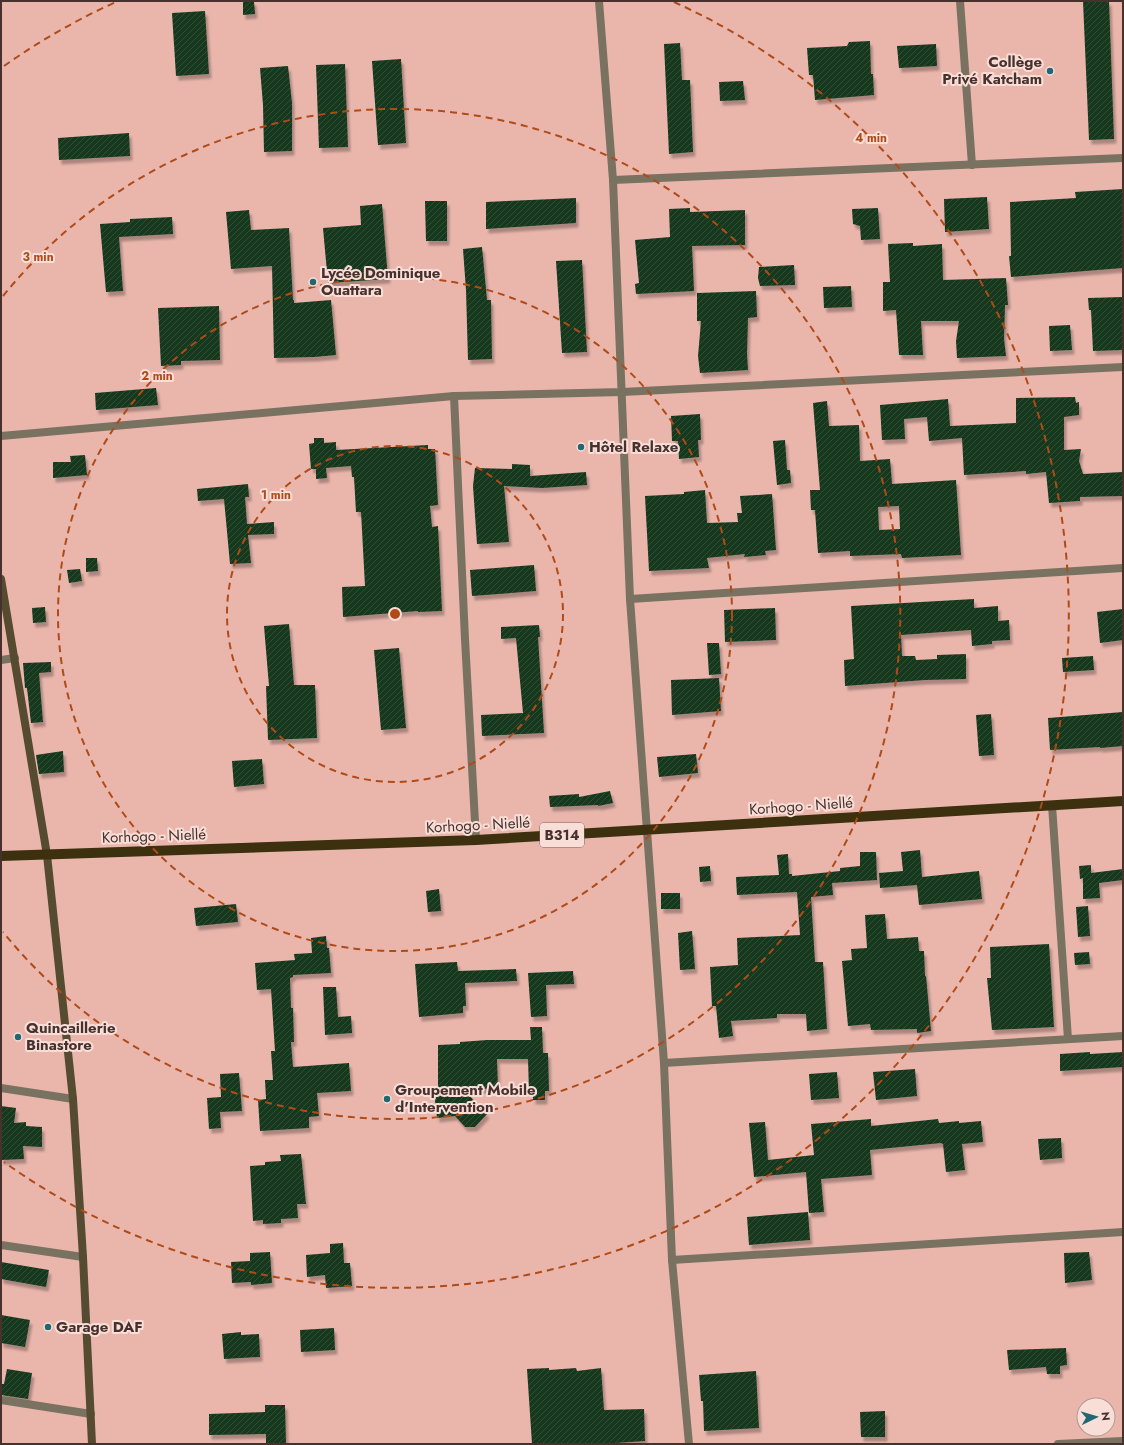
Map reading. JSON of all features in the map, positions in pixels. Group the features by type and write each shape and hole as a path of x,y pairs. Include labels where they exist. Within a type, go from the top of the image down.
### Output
{"main road":[{"name":"Korhogo - Niellé","path":"1,856 476,840 646,831 1123,801"}],"street":[{"path":"599,1 613,180 630,599 664,1063 672,1260 689,1444"},
{"path":"960,1 972,165"},
{"path":"613,180 1123,158"},
{"path":"1,436 454,396 622,392 1123,367"},
{"path":"454,396 476,840"},
{"path":"630,599 1123,568"},
{"path":"1,579 47,855 73,1099 83,1257 92,1444"},
{"path":"1,660 15,658"},
{"path":"1052,806 1068,1039"},
{"path":"664,1063 1123,1036"},
{"path":"1,1088 73,1099"},
{"path":"672,1260 1123,1232"},
{"path":"1,1245 83,1257"},
{"path":"1,1400 91,1414"},
{"path":"1058,1444 1123,1441"}],"building":[{"path":"243,1 254,1 255,14 243,15"},
{"path":"1083,1 1109,1 1114,139 1089,140"},
{"path":"205,11 209,74 176,76 172,13"},
{"path":"870,41 871,74 873,74 874,95 815,100 813,75 809,75 807,48 847,46 849,42"},
{"path":"680,43 682,80 690,80 693,152 669,154 664,44"},
{"path":"936,44 937,66 899,68 897,46"},
{"path":"401,59 406,143 378,145 372,61"},
{"path":"345,64 348,147 319,148 316,65"},
{"path":"288,66 292,103 292,151 264,152 263,105 260,68"},
{"path":"743,81 745,100 720,101 719,82"},
{"path":"129,133 130,156 59,160 58,138"},
{"path":"1123,189 1123,268 1011,277 1009,256 1011,256 1010,202 1076,198 1075,192"},
{"path":"987,197 989,229 945,232 944,199"},
{"path":"576,198 576,223 486,229 486,202"},
{"path":"425,201 447,201 447,241 426,241"},
{"path":"382,204 388,279 328,283 323,228 361,225 360,206"},
{"path":"690,208 690,212 745,210 745,245 692,246 694,291 636,294 635,284 639,283 635,240 670,237 669,209"},
{"path":"878,208 880,239 861,240 860,226 853,224 852,209"},
{"path":"249,210 251,230 289,228 294,303 331,300 336,355 274,358 272,266 231,269 226,212"},
{"path":"172,217 173,234 119,237 123,291 106,292 100,224 130,222 130,219"},
{"path":"913,243 913,246 942,244 943,280 1006,278 1008,305 1005,305 1004,339 1006,356 957,358 956,341 959,321 921,321 923,355 899,355 896,310 883,311 883,282 890,282 888,244"},
{"path":"482,247 487,300 491,300 492,359 468,360 463,249"},
{"path":"582,260 587,352 562,353 556,261"},
{"path":"794,265 795,285 760,286 758,278 759,267"},
{"path":"851,286 852,307 824,308 823,287"},
{"path":"756,291 757,317 748,318 748,370 700,373 698,356 701,321 697,321 697,293"},
{"path":"1123,297 1123,350 1093,351 1091,310 1089,310 1088,298"},
{"path":"219,306 220,360 181,361 181,365 161,366 158,308"},
{"path":"1070,325 1072,350 1050,351 1049,326"},
{"path":"156,388 158,405 96,410 95,393"},
{"path":"1075,397 1076,403 1079,402 1079,415 1064,417 1064,450 1081,449 1079,461 1083,474 1123,472 1123,496 1080,497 1080,501 1049,503 1046,472 1026,474 1026,471 964,475 962,438 929,441 927,417 904,419 905,439 882,440 880,405 948,399 950,426 1016,423 1016,398"},
{"path":"827,401 829,426 859,425 860,461 890,459 892,484 956,480 961,555 902,558 901,554 850,556 850,551 818,553 815,510 811,510 810,490 820,490 813,403","holes":["899,506 900,529 879,530 878,507"]},
{"path":"700,414 701,440 698,440 699,457 679,459 678,441 672,441 671,416"},
{"path":"314,438 324,438 324,443 336,442 336,450 428,445 428,449 435,449 438,505 430,506 432,527 438,526 442,611 418,611 343,617 342,587 365,586 361,512 356,512 354,477 352,477 351,466 326,468 327,478 316,479 316,469 311,469 309,444 314,443"},
{"path":"785,440 787,470 790,470 791,483 777,485 773,441"},
{"path":"85,455 87,475 53,478 53,462 71,462 70,456"},
{"path":"512,464 530,465 530,476 586,472 587,485 542,488 504,486 509,542 477,544 473,486 475,468 512,469"},
{"path":"248,484 249,497 245,497 247,524 274,522 274,534 248,535 251,563 230,564 224,499 198,501 197,489"},
{"path":"705,490 707,523 738,522 737,513 742,513 740,496 772,494 776,550 765,551 766,555 744,557 745,554 707,558 709,568 649,571 645,496 684,494 684,492"},
{"path":"86,558 97,558 98,571 86,572"},
{"path":"534,565 536,591 472,596 470,570"},
{"path":"80,569 82,581 69,583 67,570"},
{"path":"974,599 974,608 998,606 998,621 1009,620 1010,640 992,641 992,644 972,646 971,630 901,635 902,656 915,656 916,660 937,659 937,655 966,654 966,679 925,680 845,686 844,660 854,659 851,606"},
{"path":"45,607 46,622 33,623 32,608"},
{"path":"775,608 776,640 725,642 724,610"},
{"path":"1123,609 1123,640 1100,643 1097,612"},
{"path":"289,624 294,685 315,685 317,738 268,740 266,686 269,686 264,626"},
{"path":"539,625 540,637 538,637 544,733 482,736 481,715 523,713 516,638 501,639 501,627"},
{"path":"707,643 719,643 721,674 709,675"},
{"path":"399,648 406,728 381,730 374,650"},
{"path":"1093,656 1094,670 1063,672 1062,658"},
{"path":"51,662 51,672 39,673 43,722 31,723 27,688 25,688 23,663"},
{"path":"719,678 721,711 672,715 671,680"},
{"path":"1123,712 1123,746 1050,750 1048,718"},
{"path":"991,714 994,755 979,756 976,715"},
{"path":"63,751 64,772 39,774 36,755"},
{"path":"696,754 698,773 659,777 657,757"},
{"path":"262,759 264,784 234,787 232,761"},
{"path":"610,791 613,803 598,806 550,807 549,796 579,794 579,797"},
{"path":"920,850 922,877 979,871 982,899 919,905 917,885 880,888 879,873 903,871 901,852"},
{"path":"860,852 876,852 877,880 832,883 833,895 811,897 815,962 823,962 827,1029 807,1031 806,1014 777,1014 777,1018 731,1021 733,1036 719,1038 716,1006 712,1006 710,967 738,965 737,938 800,935 797,892 737,895 736,877 779,875 777,855 788,854 789,874 792,874 792,876 840,871 840,868 860,866"},
{"path":"1091,865 1091,873 1123,869 1123,880 1099,883 1100,898 1083,899 1083,878 1080,879 1079,866"},
{"path":"710,866 711,881 700,882 699,867"},
{"path":"439,889 441,911 428,912 426,891"},
{"path":"661,893 680,893 680,909 661,909"},
{"path":"236,904 238,922 196,926 194,908"},
{"path":"1088,906 1090,936 1078,937 1076,907"},
{"path":"885,914 887,939 918,937 919,951 924,951 931,1031 917,1033 917,1029 871,1030 870,1024 848,1026 842,961 852,960 851,949 867,948 865,915"},
{"path":"692,931 695,969 680,970 678,933"},
{"path":"326,936 327,948 329,948 331,973 293,975 293,977 290,978 291,1008 293,1008 294,1042 291,1042 293,1067 349,1063 351,1091 317,1093 319,1116 309,1117 309,1128 260,1131 258,1100 266,1099 265,1080 273,1080 271,1051 275,1051 271,989 257,990 255,963 295,960 294,954 312,953 311,938"},
{"path":"1049,944 1054,1027 992,1030 987,978 991,978 990,947"},
{"path":"1089,952 1090,964 1075,965 1074,953"},
{"path":"457,962 458,971 516,969 517,981 465,983 466,1006 463,1006 463,1013 419,1017 415,964"},
{"path":"573,971 574,984 546,985 547,1016 531,1017 528,973"},
{"path":"323,987 336,987 338,1017 351,1016 352,1033 325,1035"},
{"path":"530,1027 542,1027 543,1053 548,1053 549,1091 545,1091 545,1100 533,1100 533,1092 529,1092 528,1059 497,1059 498,1088 464,1090 487,1114 475,1127 465,1127 455,1116 437,1118 434,1092 438,1092 438,1045 460,1044 460,1042 487,1040 531,1040"},
{"path":"1090,1052 1090,1054 1123,1052 1123,1067 1060,1071 1060,1054"},
{"path":"915,1069 917,1096 876,1100 873,1072"},
{"path":"837,1072 839,1098 811,1100 809,1074"},
{"path":"239,1073 242,1111 220,1112 221,1128 209,1129 207,1098 221,1097 220,1074"},
{"path":"1,1106 16,1108 14,1123 26,1122 26,1126 42,1127 42,1147 23,1146 24,1159 1,1160"},
{"path":"871,1119 871,1126 938,1119 939,1123 981,1121 983,1142 962,1144 965,1170 946,1172 943,1144 941,1143 870,1150 872,1175 821,1179 824,1212 809,1213 806,1172 754,1177 749,1123 765,1122 768,1160 814,1155 811,1124"},
{"path":"1061,1138 1062,1158 1040,1160 1038,1139"},
{"path":"301,1154 306,1204 297,1204 298,1218 281,1219 281,1223 263,1224 263,1220 253,1221 250,1166 265,1165 265,1162 281,1161 280,1155"},
{"path":"808,1212 810,1240 749,1245 747,1217"},
{"path":"343,1243 344,1263 350,1263 352,1286 326,1288 325,1275 307,1277 306,1255 330,1253 330,1244"},
{"path":"270,1252 272,1283 251,1285 251,1282 232,1283 231,1262 250,1261 250,1253"},
{"path":"1089,1252 1092,1280 1065,1283 1064,1253"},
{"path":"1,1262 49,1270 46,1287 1,1279"},
{"path":"1,1315 30,1320 25,1347 1,1343"},
{"path":"334,1328 335,1350 301,1352 300,1330"},
{"path":"241,1332 241,1335 259,1334 260,1357 224,1359 222,1334"},
{"path":"1066,1348 1067,1365 1060,1366 1060,1374 1047,1374 1046,1367 1009,1370 1007,1350"},
{"path":"549,1368 549,1370 576,1368 577,1371 601,1368 604,1410 644,1409 645,1441 601,1444 532,1444 527,1369"},
{"path":"7,1369 32,1373 28,1399 1,1395 1,1384 4,1384"},
{"path":"756,1371 759,1428 704,1431 703,1401 701,1401 699,1375"},
{"path":"265,1405 285,1405 286,1444 266,1444 266,1434 209,1435 209,1414 265,1412"},
{"path":"885,1411 885,1437 861,1437 860,1412"}],"place":[{"name":"Collège Privé Katcham","path":"1050,71"},
{"name":"Lycée Dominique Ouattara","path":"313,282"},
{"name":"Hôtel Relaxe","path":"581,447"},
{"name":"Quincaillerie Binastore","path":"18,1037"},
{"name":"Groupement Mobile d'Intervention","path":"387,1099"},
{"name":"Garage DAF","path":"48,1327"}]}
